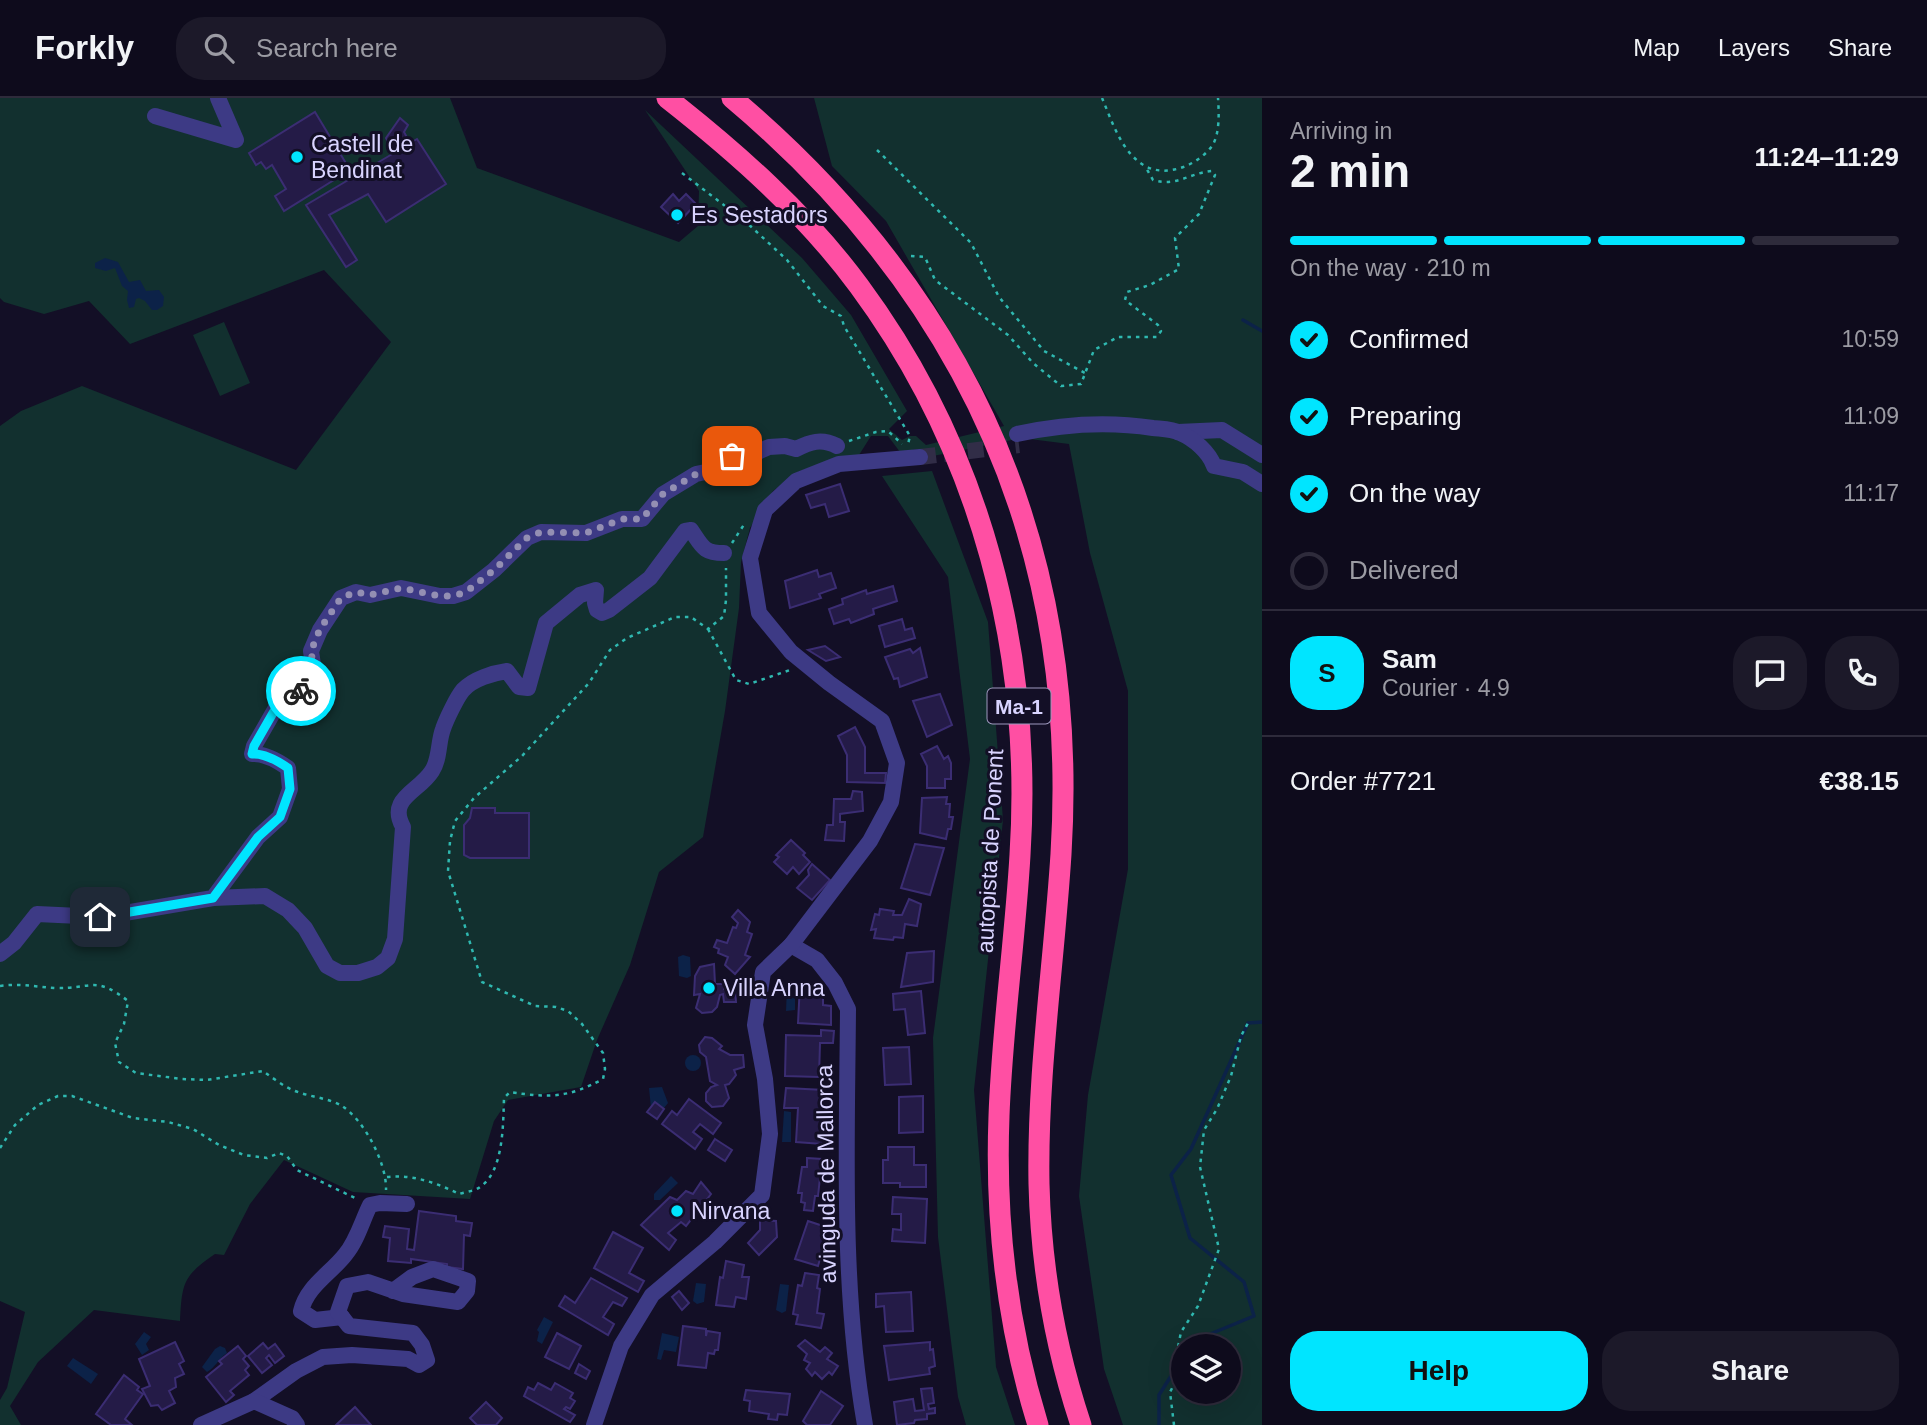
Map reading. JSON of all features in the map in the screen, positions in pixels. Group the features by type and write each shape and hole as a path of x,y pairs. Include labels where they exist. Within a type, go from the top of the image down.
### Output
{"highway":[{"name":"autopista de Ponent","path":"667,98 774,190 819,237 858,285 901,349 938,416 965,478 990,552 1006,617 1016,683 1022,782 1018,882 1000,1104 1000,1215 1011,1314 1038,1425"},
{"name":"Ma-1","path":"732,98 835,194 919,301 954,359 985,420 1011,483 1032,548 1053,647 1063,782 1060,861 1041,1106 1041,1219 1054,1320 1081,1425"}],"street":[{"path":"155,116 236,140 218,98"},
{"path":"1018,439 1053,426 1130,425 1178,432 1222,430 1262,455"},
{"path":"1178,432 1196,443 1214,466 1243,472 1262,484"},
{"path":"213,898 258,837 280,817 290,789 288,768 277,761 252,754 254,746 277,706 300,692 310,680 313,665 311,651 320,629 341,598 356,592 370,595 401,588 453,596 466,592 527,538 541,532 586,533 622,519 642,519 663,494 696,474 710,471 732,456 746,457 769,447 785,446 796,449 820,441 837,446"},
{"path":"594,1425 621,1346 652,1295 715,1242 762,1195 770,1134 765,1079 755,1025 763,972 791,945 870,841 891,802 897,764 882,721 791,652 759,613 750,558 765,510 796,481 839,464 886,459 915,450"},
{"path":"0,954 15,943 37,914 100,917 213,898 265,896 288,910 305,928 327,966 340,973 358,973 377,967 388,958 395,939 402,827 397,817 400,803 434,768 443,728 463,689 484,677 507,671 519,687 528,688 546,623 580,595 592,590 596,590 594,603 597,610 603,613 609,610 650,578 685,531 691,530 703,548 711,553 724,553"},
{"name":"avinguda de Mallorca","path":"791,945 817,960 835,983 848,1009 846,1247 858,1389 865,1425"},
{"path":"342,1317 315,1320 296,1311 312,1288 345,1255 378,1204 407,1204"},
{"path":"201,1425 254,1401 296,1371 323,1357 408,1359 419,1365 427,1360 422,1345 413,1333 349,1326 338,1312 347,1286 368,1282 393,1291"},
{"path":"254,1401 292,1418 297,1425"}],"path":[{"path":"911,256 925,257 935,280 1009,335 1033,363 1061,386 1081,384 1094,349 1118,337 1157,337 1161,331 1158,325 1125,300 1127,292 1150,285 1179,269 1175,238 1199,214 1215,175 1212,171 1165,183 1153,180 1145,166 1123,145 1102,98"},
{"path":"1145,166 1175,171 1191,165 1213,145 1219,119 1219,98"},
{"path":"877,150 971,243 999,297 1044,351 1085,373"},
{"path":"682,173 746,222 787,260 824,306 841,316 879,387 910,436 915,450"},
{"path":"837,446 876,432 887,431 899,442 915,450"},
{"path":"886,459 898,449 915,450"},
{"path":"708,629 724,616 727,574 724,553 741,532 746,521"},
{"path":"387,1177 433,1182 459,1194 480,1187 490,1176 499,1158 504,1098 510,1092 545,1097 582,1091 603,1079 606,1069 603,1053 582,1024 568,1011 556,1007 535,1006 482,982 448,871 450,841 455,821 474,798 522,756 589,683 610,650 627,638 675,617 691,617 708,629 736,680 749,684 806,664"},
{"path":"0,986 36,984 55,988 94,983 112,988 128,1001 124,1024 116,1043 119,1062 136,1073 182,1079 207,1080 263,1071 293,1091 341,1105 352,1114 380,1155 387,1177 378,1204 297,1170 287,1156 279,1153 267,1158 244,1155 193,1129 168,1122 133,1118 72,1096 58,1096 38,1105 15,1125 0,1148"},
{"path":"1181,1334 1198,1306 1219,1249 1200,1167 1204,1130 1217,1109 1231,1076 1241,1036 1248,1023"},
{"path":"1171,1404 1174,1425"}],"green space":[{"path":"0,98 450,98 477,168 679,242 698,226 699,191 645,110 802,258 851,315 907,411 889,429 902,440 916,436 926,445 1004,426 886,221 832,166 814,98 1262,98 1262,1425 1123,1425 1104,1369 1079,1196 1088,1095 1128,869 1128,691 1090,553 1069,444 1022,438 933,456 918,449 900,452 888,436 871,436 859,455 831,460 798,472 773,491 750,528 741,562 739,608 725,711 703,837 659,872 630,965 597,1040 581,1087 508,1100 494,1121 470,1199 353,1192 284,1160 250,1204 224,1255 215,1254 190,1275 182,1298 180,1321 94,1310 38,1362 10,1406 21,1425 0,1425 0,1400 7,1388 25,1312 0,1301 0,426 21,411 82,386 296,470 391,342 324,270 130,344 89,301 44,314 4,302 0,298"},
{"path":"224,322 250,383 220,396 193,335"},
{"path":"932,471 988,622 1003,820 974,1090 996,1367 1015,1425 966,1425 958,1397 938,1237 933,1038 970,759 948,577 882,476"}],"water":[{"path":"105,258 118,262 129,282 140,280 146,291 159,290 164,297 163,306 152,310 139,298 136,299 134,307 129,308 128,291 122,286 115,268 106,271 95,268 95,263"},
{"path":"678,957 690,957 691,976 687,978 679,976"},
{"path":"787,987 795,987 795,1010 786,1011"},
{"path":"690,1055 696,1055 701,1063 699,1069 690,1071 685,1066 685,1060"},
{"path":"662,1087 668,1103 664,1108 655,1103 651,1108 649,1088"},
{"path":"784,1111 791,1112 791,1142 782,1142"},
{"path":"671,1176 678,1183 660,1200 654,1200 654,1194"},
{"path":"696,1283 706,1284 704,1302 697,1304 693,1301"},
{"path":"780,1284 789,1285 786,1311 782,1313 776,1310"},
{"path":"544,1317 553,1322 542,1344 537,1341 537,1330"},
{"path":"144,1332 151,1337 146,1344 149,1350 142,1355 135,1344"},
{"path":"662,1333 679,1337 676,1352 664,1350 661,1360 657,1359"},
{"path":"220,1346 225,1348 227,1353 207,1372 202,1367"},
{"path":"73,1358 98,1374 91,1384 67,1366"}],"building":[{"name":"Castell de Bendinat","path":"315,112 350,170 284,211 275,196 286,189 272,165 266,169 261,162 256,165 249,153"},
{"path":"400,118 408,125 404,132 410,143 417,139 446,184 386,222 368,194 329,215 357,260 346,267 306,205 394,153 386,138"},
{"name":"Es Sestadors","path":"673,194 679,201 686,194 696,204 678,223 661,207"},
{"path":"840,484 849,511 829,517 825,504 811,508 806,495"},
{"path":"817,570 819,577 831,573 836,588 819,594 821,598 790,608 785,581"},
{"path":"893,586 897,601 873,609 874,614 851,623 849,619 834,624 829,609 843,604 842,599 866,590 867,594"},
{"path":"902,619 905,630 912,628 915,638 885,647 879,626"},
{"path":"825,646 840,657 826,661 808,650"},
{"path":"920,648 927,677 900,687 898,678 894,679 885,657 910,649 913,653"},
{"path":"940,694 952,725 927,737 913,701"},
{"path":"855,727 865,747 865,773 886,773 885,783 847,782 847,755 838,736"},
{"path":"937,746 944,759 948,756 951,763 951,779 945,779 945,788 927,788 927,766 921,754"},
{"path":"853,791 862,792 863,811 840,814 840,822 845,822 844,841 825,840 827,825 833,825 834,799 851,799"},
{"path":"947,797 946,804 950,804 949,817 953,817 946,839 920,833 922,798"},
{"path":"472,808 495,808 495,813 529,813 529,858 470,858 464,855 464,825 470,818"},
{"path":"791,840 810,862 799,874 793,867 787,874 774,862 779,857 776,855"},
{"path":"915,844 944,848 930,895 901,888"},
{"path":"812,864 830,880 812,900 797,888 809,875 808,870"},
{"path":"909,899 921,904 917,926 905,924 903,938 874,938 876,929 871,930 875,914 879,915 880,909 894,911 893,915 902,915"},
{"path":"738,910 750,922 747,932 752,934 745,955 750,957 735,974 725,965 728,957 718,953 719,949 714,947 717,940 727,943 733,927 736,928 738,923 732,917"},
{"path":"934,951 933,982 901,987 907,953"},
{"name":"Villa Anna","path":"714,964 715,984 724,984 724,989 735,988 736,1002 724,1002 723,994 712,1012 702,1013 696,1008 700,994 694,995 695,976 700,967"},
{"path":"800,984 823,984 823,1005 831,1006 831,1025 798,1023"},
{"path":"921,991 925,1033 908,1035 905,1009 894,1010 893,994"},
{"path":"821,1030 834,1031 833,1043 820,1043 819,1077 785,1076 786,1035 821,1036"},
{"path":"705,1037 712,1038 722,1046 719,1049 730,1055 743,1055 744,1067 734,1070 736,1075 725,1085 729,1098 723,1106 712,1107 706,1101 706,1093 717,1085 710,1081 706,1057 700,1052 699,1045"},
{"path":"909,1047 911,1084 885,1085 883,1048"},
{"path":"786,1088 824,1090 822,1144 796,1142 798,1108 784,1108"},
{"path":"923,1096 923,1132 899,1133 899,1097"},
{"path":"689,1099 721,1123 713,1134 700,1124 693,1132 702,1139 695,1149 662,1124 672,1111 677,1115"},
{"path":"655,1102 664,1109 657,1119 647,1112"},
{"path":"715,1139 732,1150 725,1161 708,1150"},
{"path":"888,1147 914,1147 914,1165 926,1165 926,1187 900,1187 900,1183 883,1183 883,1160 888,1160"},
{"path":"807,1158 822,1159 818,1196 815,1196 813,1211 804,1210 802,1193 798,1193 802,1167 807,1167"},
{"name":"Nirvana","path":"701,1182 711,1194 686,1226 681,1222 668,1233 676,1240 669,1250 641,1225 670,1197 677,1200 686,1191 693,1194"},
{"path":"893,1197 927,1199 925,1243 892,1241 893,1229 901,1230 901,1214 892,1214"},
{"path":"419,1211 456,1216 456,1221 472,1223 470,1236 464,1235 463,1269 411,1259 411,1263 388,1261 390,1238 383,1237 385,1226 409,1229 407,1249 414,1250"},
{"path":"760,1220 776,1221 777,1237 759,1255 748,1243 760,1230"},
{"path":"808,1221 829,1228 818,1266 795,1259"},
{"path":"613,1232 643,1248 629,1273 644,1281 638,1292 594,1268"},
{"path":"726,1261 744,1265 742,1277 749,1277 746,1299 736,1297 734,1307 716,1305 720,1277 723,1278"},
{"path":"805,1273 819,1275 817,1313 824,1314 821,1328 796,1324 798,1315 793,1314 798,1285 802,1286"},
{"path":"591,1278 627,1298 622,1306 613,1302 603,1317 614,1324 608,1335 559,1306 565,1296 575,1303"},
{"path":"679,1291 689,1303 682,1310 672,1297"},
{"path":"911,1292 913,1331 886,1332 884,1306 876,1307 876,1294"},
{"path":"683,1326 706,1329 706,1336 707,1331 720,1333 718,1350 715,1350 714,1354 708,1353 706,1368 678,1365"},
{"path":"557,1333 581,1346 569,1369 545,1357"},
{"path":"805,1340 820,1352 825,1347 832,1353 827,1359 838,1366 832,1375 829,1372 822,1379 815,1372 812,1376 806,1369 810,1363 804,1360 807,1354 798,1346"},
{"path":"175,1342 184,1361 179,1364 184,1374 175,1378 176,1387 169,1391 175,1403 162,1410 158,1405 151,1406 142,1389 150,1386 139,1359"},
{"path":"930,1342 935,1366 929,1368 930,1374 889,1380 884,1346"},
{"path":"263,1343 268,1349 275,1344 284,1356 275,1363 269,1355 266,1358 272,1365 262,1373 248,1356"},
{"path":"238,1346 246,1356 243,1359 249,1366 245,1370 249,1375 230,1391 234,1395 226,1402 206,1377 222,1364 219,1361"},
{"path":"579,1364 590,1371 586,1379 575,1373"},
{"path":"124,1375 139,1387 137,1390 143,1394 125,1419 132,1425 111,1425 96,1414"},
{"path":"538,1383 551,1390 555,1383 573,1393 570,1398 575,1401 570,1409 564,1409 575,1415 570,1422 524,1396 528,1387 534,1390"},
{"path":"932,1388 934,1403 928,1404 929,1409 935,1408 935,1413 927,1414 927,1419 897,1425 894,1402 913,1399 915,1411 924,1410 921,1389"},
{"path":"746,1390 790,1394 787,1415 778,1414 777,1420 768,1419 769,1414 749,1411 750,1401 744,1400"},
{"path":"821,1391 843,1406 830,1425 807,1425 803,1421"},
{"path":"486,1402 502,1418 496,1425 477,1425 470,1418"},
{"path":"355,1407 371,1425 336,1425"}],"waterway":[{"path":"1243,320 1262,331"},
{"path":"1210,1334 1254,1316 1244,1282 1190,1238 1171,1175 1191,1149 1248,1023 1262,1022"},
{"path":"1159,1425 1159,1395 1171,1376"}],"tunnel":[{"path":"920,457 1019,445"}],"way so far":[{"path":"301,691 310,680 313,665 311,651 320,629 341,598 356,592 370,595 401,588 440,596 466,592 527,538 541,532 586,533 622,519 642,519 663,494 696,474 710,471 732,456"}],"place":[{"name":"Castell de Bendinat","path":"297,157"},
{"name":"Es Sestadors","path":"677,215"},
{"name":"Villa Anna","path":"709,988"},
{"name":"Nirvana","path":"677,1211"}],"route":[{"path":"100,917 213,898 258,837 280,817 290,789 288,768 277,761 252,754 277,706 301,691"}]}
